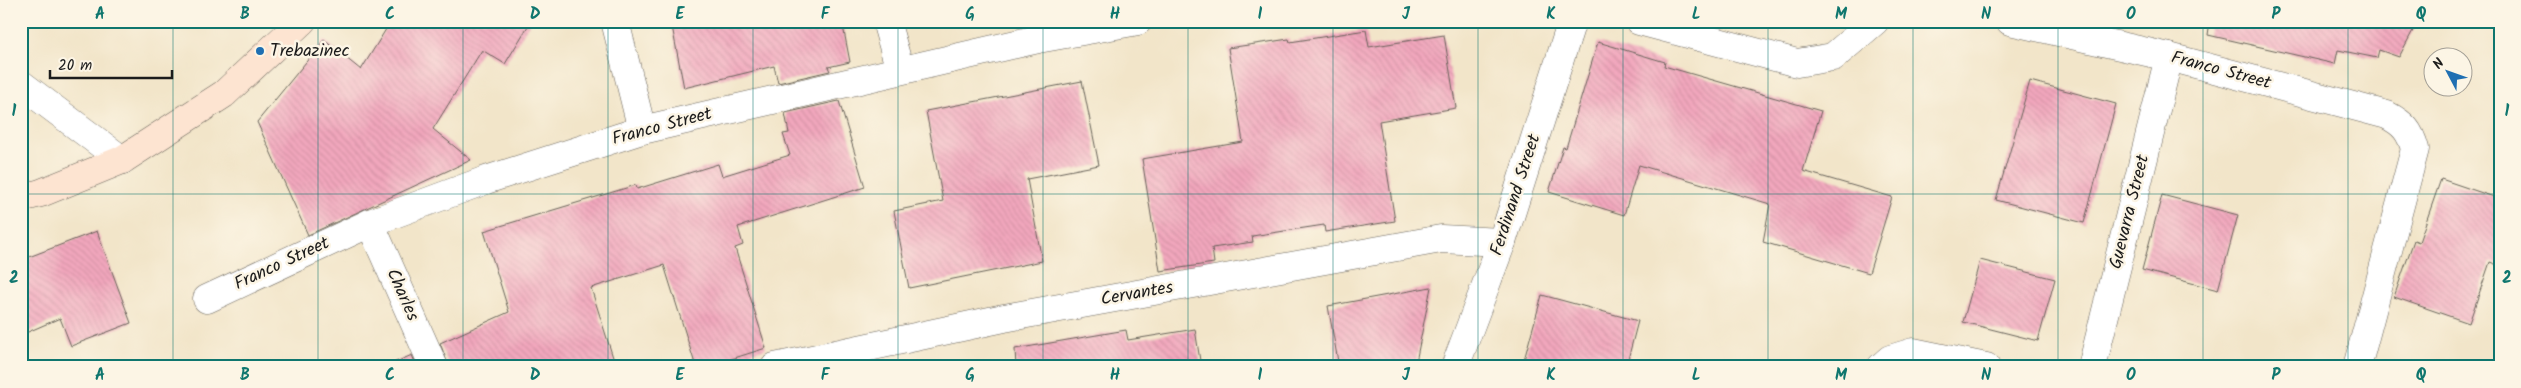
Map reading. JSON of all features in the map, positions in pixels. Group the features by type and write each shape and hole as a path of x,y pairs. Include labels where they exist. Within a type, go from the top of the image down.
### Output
{"street":[{"path":"21,198 41,193 122,160 224,94 302,21"},
{"path":"615,21 642,130"},
{"path":"886,21 900,70"},
{"name":"Franco Street","path":"207,299 370,223 486,180 642,130 1038,39 1138,21"},
{"name":"Ferdinand Street","path":"1455,367 1502,242 1572,21"},
{"path":"1639,21 1797,63 1833,58 1875,21"},
{"name":"Franco Street","path":"2010,21 2169,58 2387,115 2402,123 2411,134 2415,149 2356,367"},
{"name":"Guevarra Street","path":"2092,367 2169,58"},
{"path":"21,84 122,160"},
{"name":"Charles","path":"370,223 434,367"},
{"name":"Cervantes","path":"775,367 1004,318 1441,239 1502,242"},
{"path":"1881,367 1890,359 1913,352 1986,367"}],"building":[{"path":"391,21 531,21 505,64 482,50 433,129 471,160 308,235 257,122 324,40 361,70"},
{"path":"671,21 842,21 850,62 828,67 830,71 778,83 774,66 684,88"},
{"path":"2210,21 2418,21 2399,57 2379,50 2377,58 2338,50 2335,64 2208,35"},
{"path":"1366,30 1369,47 1444,35 1456,108 1379,121 1395,221 1325,232 1324,225 1252,236 1253,242 1212,248 1214,263 1160,271 1142,159 1243,142 1228,48 1289,39 1290,42"},
{"path":"1598,42 1665,62 1664,66 1821,111 1803,171 1892,197 1869,273 1763,242 1770,204 1639,165 1624,215 1549,192 1563,147 1566,148"},
{"path":"1082,81 1099,165 1027,179 1042,261 909,288 894,211 943,201 926,111"},
{"path":"2030,81 2116,104 2084,223 1996,200"},
{"path":"839,101 865,187 738,227 743,245 735,248 766,348 706,367 696,367 664,265 591,288 616,367 449,367 440,343 509,312 484,231 636,185 637,189 718,164 722,176 790,155 783,134 789,133 785,113"},
{"path":"2441,179 2500,199 2500,266 2490,262 2469,323 2394,297 2414,240 2419,242"},
{"path":"2162,195 2238,215 2218,290 2142,270"},
{"path":"97,231 131,323 71,346 60,318 21,335 21,260"},
{"path":"1980,260 2055,279 2038,341 1963,322"},
{"path":"1431,287 1415,367 1339,367 1328,306"},
{"path":"1542,295 1638,321 1626,367 1522,367"},
{"path":"1195,329 1201,367 1016,367 1015,349 1126,330 1128,340"},
{"path":"412,355 417,367 384,367"}],"place":[{"name":"Trebazinec","path":"260,51"}]}
